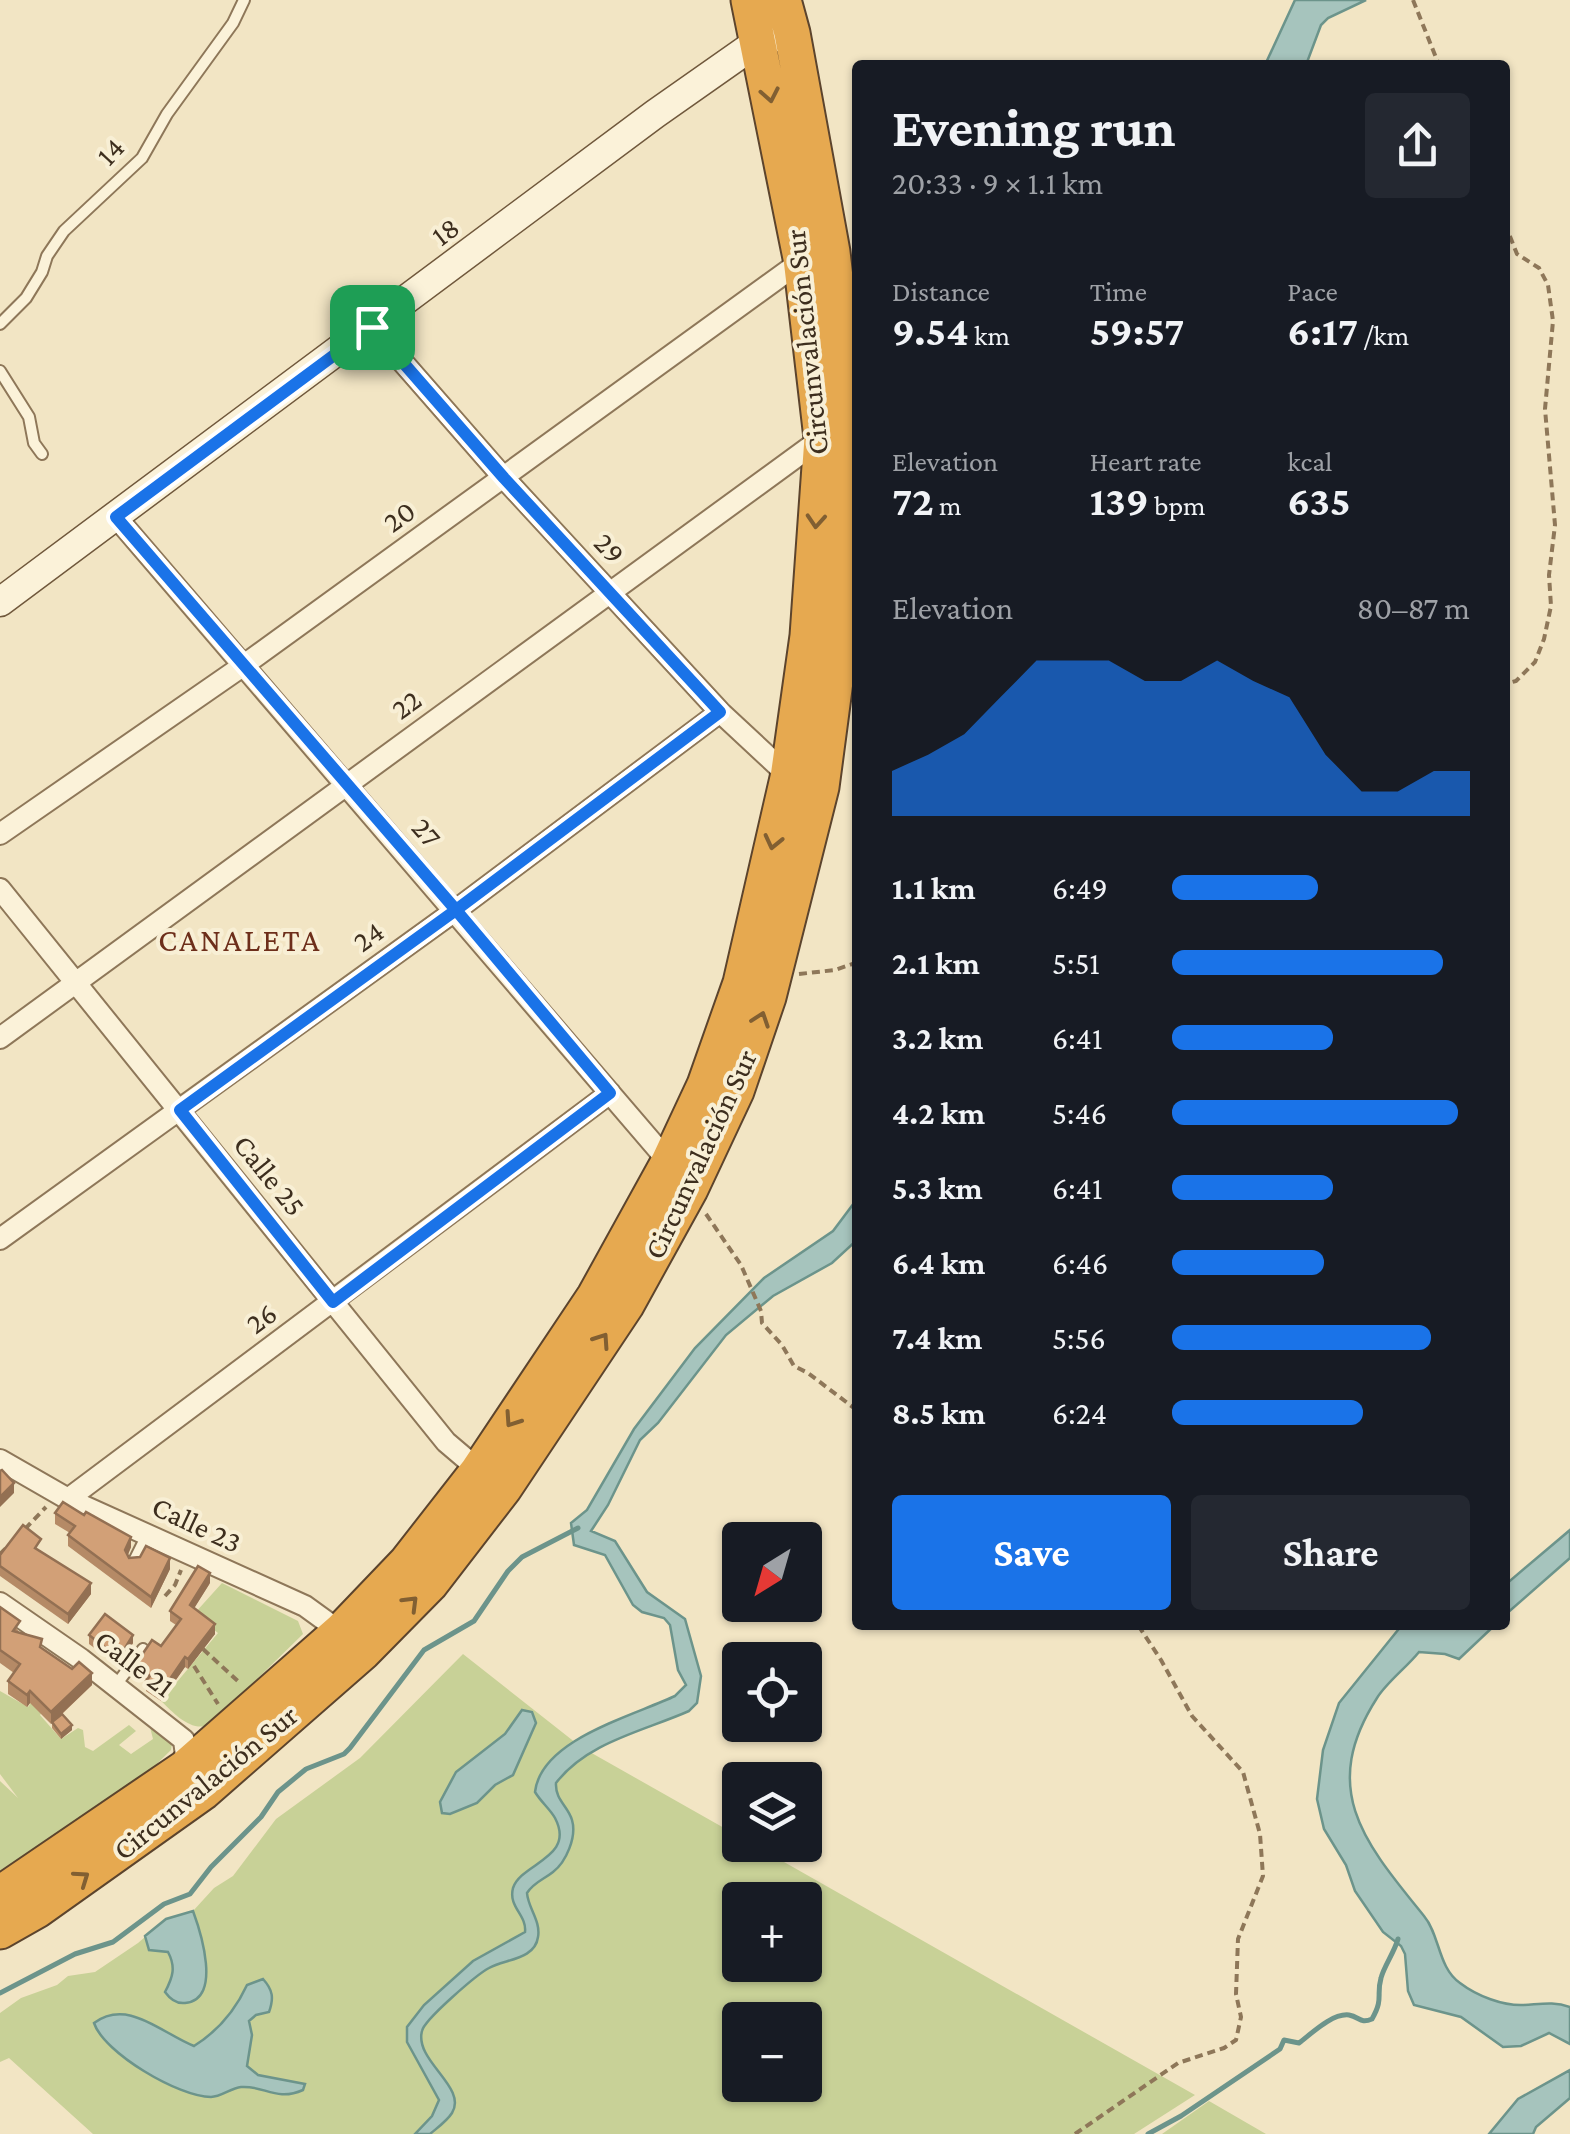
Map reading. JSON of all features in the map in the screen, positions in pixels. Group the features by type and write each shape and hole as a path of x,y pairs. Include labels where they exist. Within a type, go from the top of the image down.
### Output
{"highway":[{"name":"Circunvalación Sur","path":"0,1931 37,1910 194,1780 352,1641 430,1584 491,1479 626,1305 680,1176 736,1091 768,997 805,782 839,651 838,439 817,255 778,25 748,0"},
{"name":"Circunvalación Sur","path":"0,1894 194,1780"}],"street":[{"name":"18","path":"0,602 778,25"},
{"name":"20","path":"0,834 244,665 817,255"},
{"name":"29","path":"372,327 504,478 720,712 805,782"},
{"name":"22","path":"0,1038 610,592 838,439"},
{"name":"27","path":"116,517 680,1176"},
{"name":"24","path":"0,1240 456,910 720,712"},
{"name":"Calle 25","path":"0,889 446,1442 491,1479"},
{"name":"26","path":"68,1500 610,1093"},
{"name":"Calle 23","path":"0,1460 68,1500 305,1606 352,1641"},
{"name":"Calle 21","path":"0,1603 116,1685 184,1740 194,1780"}],"lane":[{"name":"14","path":"0,324 26,298 64,231 142,158 167,114 233,23 244,0"},
{"path":"0,371 30,417 34,443 42,454"},
{"path":"134,1561 148,1534"},
{"path":"116,1685 143,1649"}],"path":[{"path":"1414,0 1437,60"},
{"path":"1510,236 1517,254 1539,268 1548,285 1553,321 1544,409 1554,525 1549,575 1552,590 1544,639 1534,662 1510,683"},
{"path":"792,977 852,963"},
{"path":"680,1176 741,1265 764,1327 782,1345 794,1366 808,1372 852,1406"},
{"path":"0,1554 49,1504 68,1500"},
{"path":"165,1596 175,1585 188,1552"},
{"path":"1075,2134 1178,2063 1224,2048 1236,2040 1241,2018 1236,1994 1238,1939 1263,1876 1260,1834 1244,1772 1192,1716 1141,1630"},
{"path":"202,1650 252,1694"},
{"path":"194,1666 227,1717"}],"green space":[{"path":"222,1583 298,1621 303,1634 210,1725 196,1726 161,1701 218,1633 194,1614"},
{"path":"463,1654 581,1747 722,1827 722,1862 784,1862 819,1882 722,1882 722,1982 822,1982 822,1884 1195,2095 1134,2134 93,2134 9,2058 0,2062 0,2013 21,1998 57,1985 68,1976 95,1972 166,1919 193,1911 214,1888 233,1876 276,1819 360,1758"},
{"path":"66,1666 79,1671 40,1715 61,1739 78,1728 83,1730 85,1747 93,1751 129,1725 136,1731 119,1745 131,1754 153,1739 150,1727 141,1717 172,1743 171,1750 124,1796 0,1878 0,1781 18,1798 0,1774 0,1691 28,1707 54,1670"},
{"path":"1209,2101 1266,2134 1162,2134"}],"water":[{"path":"1295,0 1366,0 1321,25 1308,60 1267,60"},
{"path":"852,1206 852,1245 832,1263 773,1296 726,1335 658,1423 640,1440 591,1531 615,1541 647,1592 685,1619 701,1676 697,1703 689,1711 600,1747 556,1783 572,1820 573,1834 562,1862 527,1893 538,1925 536,1945 525,1955 482,1972 425,2025 422,2042 426,2053 453,2093 455,2103 450,2116 430,2134 415,2134 432,2116 439,2100 407,2042 407,2027 424,2005 473,1961 525,1932 513,1900 513,1888 518,1879 553,1851 560,1831 535,1792 541,1773 571,1744 675,1696 686,1685 678,1670 670,1625 664,1618 633,1605 605,1555 574,1545 571,1523 587,1510 634,1429 695,1348 764,1278 833,1231"},
{"path":"1570,1530 1570,1558 1510,1611 1510,1581"},
{"path":"1398,1630 1490,1630 1459,1659 1419,1652 1381,1692 1360,1731 1351,1761 1350,1788 1368,1839 1429,1924 1453,1977 1474,1992 1499,2002 1570,2007 1570,2044 1549,2033 1521,2046 1503,2047 1461,2017 1414,2005 1401,1946 1383,1932 1355,1891 1346,1865 1324,1829 1317,1799 1323,1750 1339,1703"},
{"path":"522,1710 532,1712 536,1723 513,1775 495,1785 477,1803 450,1814 442,1813 440,1802 456,1772 505,1734"},
{"path":"193,1911 204,1948 206,1978 197,1999 182,2003 165,1992 173,1972 168,1952 149,1950 145,1936 166,1919"},
{"path":"263,1979 271,1991 272,2002 269,2012 249,2021 252,2035 247,2066 258,2075 305,2084 303,2090 294,2093 241,2087 211,2097 181,2090 127,2060 94,2023 107,2016 132,2016 194,2046 225,2020 247,1985"},
{"path":"1570,2070 1570,2098 1533,2134 1489,2134 1518,2099"}],"building":[{"path":"0,1471 14,1483 0,1497"},
{"path":"63,1502 131,1537 125,1550 129,1558 140,1557 146,1546 170,1558 151,1597 68,1535 75,1526 55,1513"},
{"path":"23,1525 41,1539 35,1548 91,1583 68,1614 0,1566 0,1555"},
{"path":"198,1566 210,1573 190,1605 215,1624 161,1692 146,1681 150,1676 135,1665 152,1640 161,1646 181,1619 170,1611"},
{"path":"0,1607 20,1621 13,1631 42,1639 40,1647 72,1669 79,1662 92,1673 51,1712 30,1691 27,1695 8,1681 20,1664 0,1650"},
{"path":"105,1614 133,1635 119,1658 89,1635"},
{"path":"62,1714 72,1725 61,1734 52,1722"}],"waterway":[{"path":"0,1993 75,1954 113,1942 164,1904 190,1894 261,1817 278,1792 306,1769 350,1748 424,1650 474,1621 522,1557 578,1528"},
{"path":"1148,2134 1280,2049 1284,2040 1299,2043 1342,2015 1372,2019 1378,2006 1382,1973 1398,1939"}],"district":[{"name":"CANALETA","path":"240,940"}],"route":[{"path":"372,327 116,517 456,910 180,1110 333,1302 610,1093 456,910 720,712 504,478 372,327"}]}
